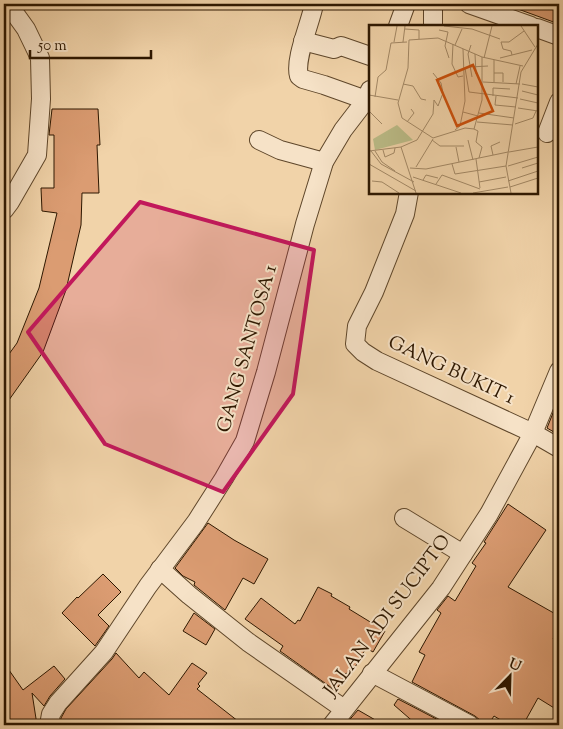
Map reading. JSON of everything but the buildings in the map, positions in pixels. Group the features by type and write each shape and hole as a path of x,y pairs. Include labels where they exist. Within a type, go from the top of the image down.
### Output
{"street":[{"path":"4,210 36,155 41,99 40,58 26,29 8,4"},
{"path":"314,4 298,66 299,76 324,85 368,95"},
{"path":"398,25 406,4"},
{"path":"433,25 434,4"},
{"path":"468,4 529,25"},
{"path":"538,28 559,36"},
{"path":"304,40 334,49 341,46 369,56"},
{"name":"GANG SANTOSA 1","path":"49,725 51,714 58,703 104,652 160,569 196,522 224,478 244,441 266,372 305,224 324,162 343,130 368,95"},
{"path":"547,134 559,102"},
{"path":"259,140 280,150 324,162"},
{"name":"GANG BUKIT 1","path":"409,194 405,214 374,292 357,326 355,344 377,361 532,433 559,448"},
{"name":"JALAN ADI SUCIPTO","path":"332,725 441,588 489,514 532,433 559,371"},
{"path":"404,518 463,554"},
{"path":"160,569 248,642 344,709"},
{"path":"372,673 470,725"}],"highlighted area":[{"path":"140,202 314,250 293,394 223,492 105,444 28,332"}]}
